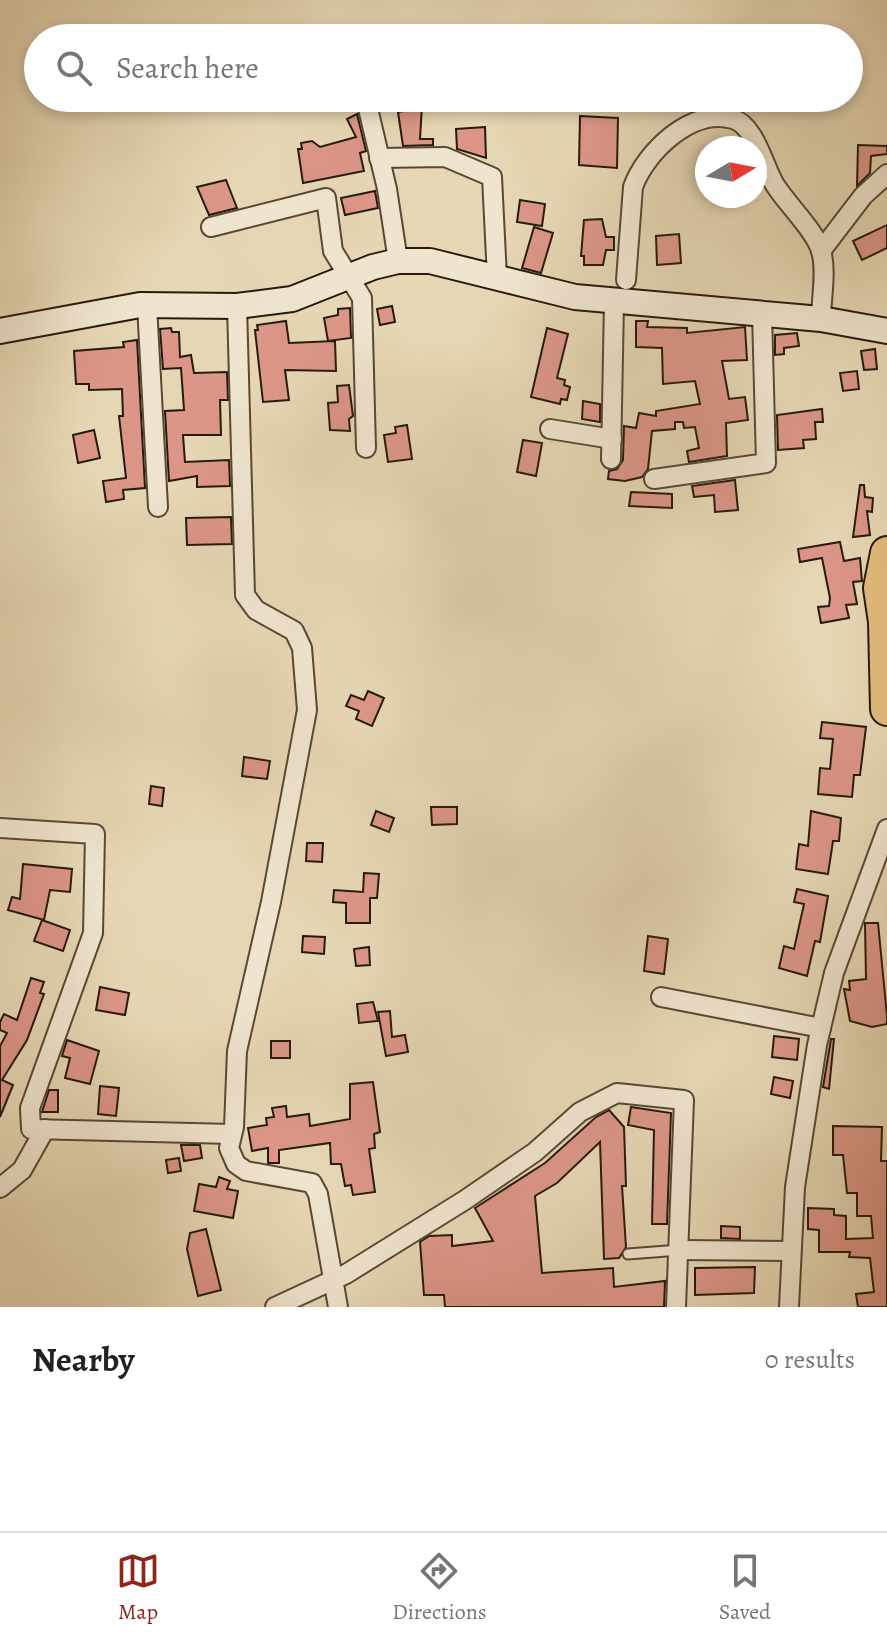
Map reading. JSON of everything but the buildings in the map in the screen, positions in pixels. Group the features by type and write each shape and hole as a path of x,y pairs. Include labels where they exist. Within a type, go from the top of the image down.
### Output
{"highway":[{"path":"887,553 880,588 886,618 887,709"}],"street":[{"path":"369,112 398,261"},
{"path":"626,280 633,187 638,174 660,145 692,124 710,119 732,119 745,127 775,185 821,251 821,319"},
{"path":"379,158 445,157 492,177 497,278"},
{"path":"821,251 863,196 887,174"},
{"path":"211,227 326,198 333,251 352,276 362,298 366,448"},
{"path":"0,331 147,305 237,306 292,299 398,261 430,261 575,297 821,319 887,331"},
{"path":"611,459 614,302"},
{"path":"147,305 158,507"},
{"path":"237,306 245,595 256,610 294,631 302,648 307,710 271,902 237,1051 229,1148 236,1164 246,1171 312,1183 318,1194 338,1307"},
{"path":"654,479 766,463 762,314"},
{"path":"550,429 612,439"},
{"path":"0,828 95,834 93,933 30,1108 31,1129 232,1134"},
{"path":"789,1307 795,1187 821,1028 834,973 887,829"},
{"path":"661,997 821,1028"},
{"path":"275,1307 465,1200 535,1152 580,1112 617,1093 684,1100 676,1307"},
{"path":"0,1188 22,1170 45,1129"},
{"path":"680,1250 791,1251"}],"lane":[{"path":"628,1254 680,1250"}]}
